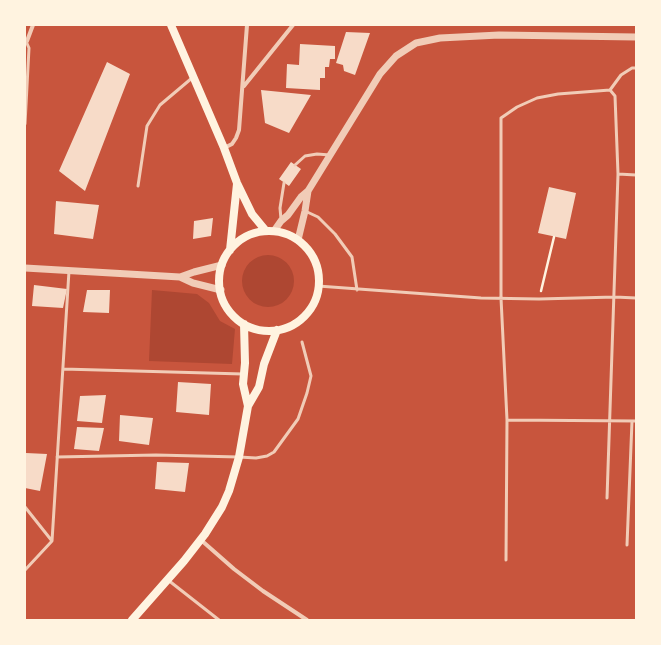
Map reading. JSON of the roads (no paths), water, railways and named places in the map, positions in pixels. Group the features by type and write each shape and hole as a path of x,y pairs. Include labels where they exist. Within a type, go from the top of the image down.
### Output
{"main road":[{"path":"171,25 224,148 237,183 252,214 270,231"},
{"path":"230,250 237,183"},
{"path":"270,231 283,232 298,240 310,252 314,259 318,275 318,286 315,300 306,314 292,324 277,330 260,330 244,324 229,310 221,290 220,282 222,265 230,250 249,235 270,231"},
{"path":"244,324 245,363 243,384 248,406"},
{"path":"132,620 201,540 222,507 229,491 239,457 248,406 259,386 264,364 277,330"}],"street":[{"path":"26,40 33,25"},
{"path":"224,148 232,144 240,130 247,25"},
{"path":"243,86 293,25"},
{"path":"270,231 288,215 301,197 308,191 380,74 396,56 416,43 440,38 499,35 636,37"},
{"path":"298,240 306,211 308,191"},
{"path":"180,277 222,265"},
{"path":"25,268 180,277 193,283 221,290"},
{"path":"201,540 257,587 307,620"}],"lane":[{"path":"25,124 29,58 29,48 26,40"},
{"path":"506,560 507,420 501,298 501,118 517,107 537,98 558,94 610,90 621,75 632,68 636,68"},
{"path":"138,186 147,126 160,105 194,77"},
{"path":"608,498 618,174 615,96 610,90"},
{"path":"295,165 306,156 317,154 330,155"},
{"path":"618,174 636,175"},
{"path":"281,221 280,208 284,182"},
{"path":"306,211 318,217 329,228 352,257 357,290"},
{"path":"25,570 52,541 69,271"},
{"path":"318,286 481,298 636,298"},
{"path":"58,457 156,455 256,458 267,456 274,452 298,420 311,376 302,342"},
{"path":"63,368 244,374"},
{"path":"507,420 634,421 627,545"},
{"path":"25,506 52,541"},
{"path":"168,580 219,620"}]}
